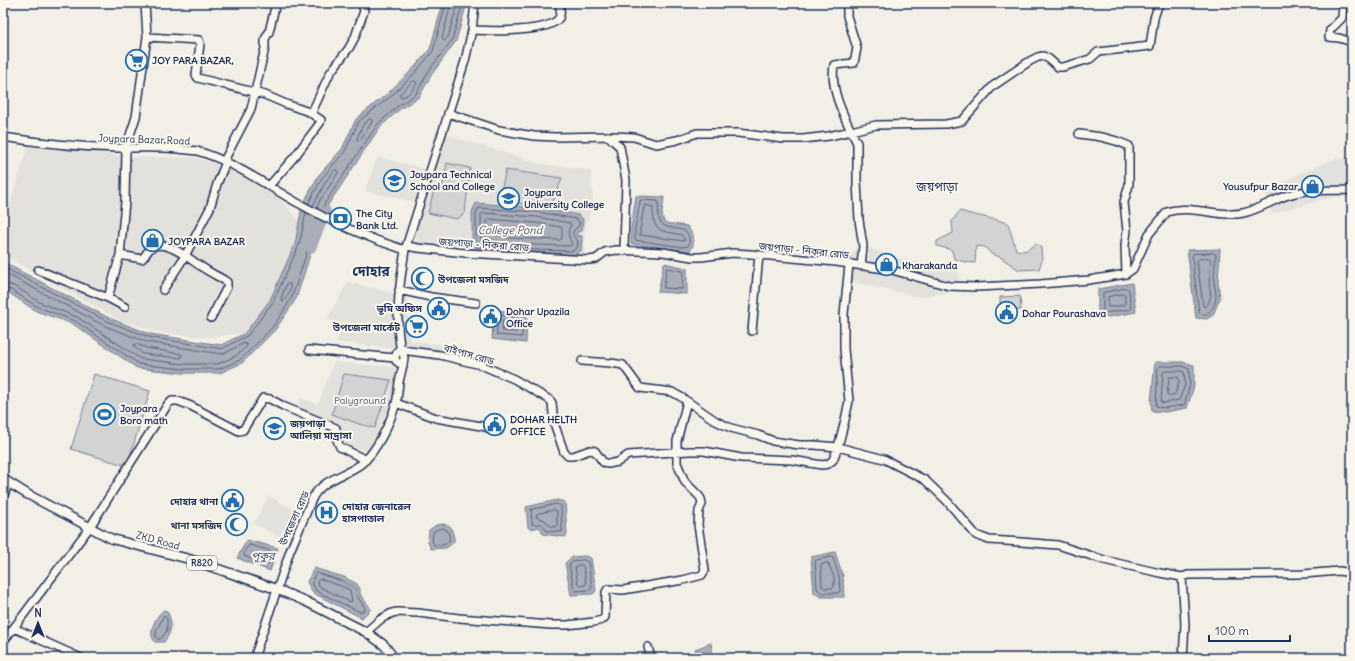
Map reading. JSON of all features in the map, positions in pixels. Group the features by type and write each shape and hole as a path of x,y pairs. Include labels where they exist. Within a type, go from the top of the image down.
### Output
{"main road":[{"name":"ZKD Road","path":"6,481 27,494 112,539 189,559 276,589 304,601 366,632 384,645 394,658"}],"street":[{"path":"108,298 120,255 125,202 126,147 136,117 147,37 145,3"},
{"path":"163,290 185,256 210,208 217,184 226,162 226,157 251,109 266,39 276,3"},
{"path":"312,113 330,73 349,48 355,37 364,11 362,3"},
{"name":"উপজেলা রোড","path":"254,658 290,551 317,490 324,484 353,469 366,460 384,433 396,403 404,354 400,348 398,318 399,290 406,248 465,61 472,30 475,3"},
{"path":"472,30 500,32 545,26 554,22 558,18 561,12 559,3"},
{"path":"847,3 848,16 857,48 854,63 834,65 833,72 836,95 857,143 858,220 863,246 861,266"},
{"path":"448,113 499,130 534,136 634,137 656,144 676,140 697,133 738,133 783,139 803,139 851,132 876,125 946,124 962,121 993,86 1038,57 1043,56 1058,67 1063,67 1090,59 1098,52 1150,46 1154,18 1159,3"},
{"path":"1343,3 1342,18 1330,30 1329,37 1352,42"},
{"path":"147,37 199,40 200,44 196,75 198,78 265,95 312,113 320,119 320,123 296,155 268,186"},
{"path":"1079,134 1117,140 1129,146 1129,186 1124,202 1127,231 1125,245 1126,274"},
{"path":"608,136 620,147 626,180 624,250"},
{"name":"Joypara Bazar Road","path":"3,138 42,144 163,148 195,151 239,167 268,186 338,224 362,235 406,248"},
{"path":"1126,274 1133,269 1149,234 1167,212 1179,209 1233,214 1242,213 1256,209 1268,202 1289,194 1352,190"},
{"path":"120,255 142,258 149,248 156,245 162,245 185,256 227,282 227,287 211,318"},
{"name":"জয়পাড়া - নিকরা রোড","path":"406,248 589,260 596,259 605,252 611,250 663,252 692,257 733,253 849,264 892,270 949,286 977,287 1040,284 1089,280 1126,274"},
{"path":"752,331 759,255"},
{"path":"676,453 704,451 741,458 792,460 822,465 828,464 833,460 845,420 848,401 844,349 844,314 849,264"},
{"path":"38,270 108,298 125,307"},
{"path":"399,290 449,300 476,303"},
{"path":"395,358 400,348"},
{"name":"বাইপাস রোড","path":"400,348 409,351 440,355 481,365 514,379 550,400 553,406 554,423 564,452 568,456 573,456 590,450 595,451 603,462 608,464 618,462 628,455 676,453"},
{"path":"309,350 395,358"},
{"path":"395,358 396,361 402,366"},
{"path":"582,361 619,364 626,368 640,388 672,392 726,426 790,445 838,447 884,459 925,480 947,501 976,536 989,540 1058,545 1104,560 1182,577 1227,574 1303,574 1339,571 1352,573"},
{"path":"3,642 46,583 90,527 168,404 172,401 178,401 191,406 239,431 243,430 265,397 336,428 337,440 340,447 366,460"},
{"path":"366,632 381,619 397,612 550,625 594,622 602,620 605,617 607,589 623,590 639,588 683,580 703,574 705,570 705,563 698,525 699,511 702,504 701,499 685,482 677,463 676,453 677,441 688,401"},
{"path":"396,403 436,418 480,426 499,432"},
{"path":"3,497 6,481"},
{"path":"1182,577 1185,624 1183,658"},
{"path":"14,628 81,658"},
{"path":"648,647 651,658"}],"shaded area":[{"name":"Joypara University College","path":"444,134 541,164 591,170 593,203 584,234 585,258 415,246 424,193"},
{"name":"JOYPARA BAZAR","path":"28,146 134,157 196,158 233,168 283,202 294,215 307,226 270,300 245,333 206,337 168,334 121,321 3,255 3,226"},
{"name":"Joypara Technical School and College","path":"377,157 425,169 414,202 365,191"},
{"name":"Yousufpur Bazar","path":"1352,158 1352,198 1335,196 1272,214 1265,192 1301,173 1335,159"},
{"name":"Kharakanda","path":"863,246 898,258 959,272 959,291 920,297 845,279 845,258"},
{"path":"348,282 396,294 396,349 336,342 344,326 327,319"},
{"path":"401,292 406,292 410,341 461,346 461,353 403,347"},
{"path":"334,362 401,368 395,404 370,452 343,444 343,431 295,409 301,398 318,404"},
{"path":"268,496 305,515 291,543 254,524"}],"green space":[{"path":"447,163 470,168 465,213 457,219 428,213 434,190 442,188"},
{"path":"506,170 562,178 551,206 498,202"},
{"path":"960,211 1008,223 1016,250 1025,251 1036,244 1041,248 1042,260 1039,269 1019,270 1000,257 991,254 985,247 976,246 975,263 954,259 952,250 937,246 937,241 953,233 952,221"},
{"path":"1020,296 1021,310 1000,311 1000,297"},
{"name":"Joypara Boro math","path":"94,374 150,391 127,466 71,449"},
{"name":"Palyground","path":"344,374 391,380 375,428 332,414"}],"water":[{"path":"443,3 467,3 456,41 432,74 419,97 400,109 380,127 328,205 316,236 296,299 275,330 242,363 220,373 183,373 137,368 73,324 36,311 9,293 3,292 3,262 109,318 150,334 221,345 245,333 270,300 295,244 302,206 318,176 342,149 356,119 388,93 412,70 430,49"},
{"path":"636,196 664,197 662,213 663,219 665,223 687,226 691,232 694,242 690,251 631,244 631,229"},
{"name":"College Pond","path":"476,203 538,208 578,215 583,219 582,231 577,232 577,236 582,236 581,251 574,255 498,253 497,249 489,249 489,252 472,251 472,212"},
{"path":"1220,249 1218,283 1220,298 1213,315 1207,319 1196,318 1187,250"},
{"path":"664,263 687,268 687,294 658,292"},
{"path":"1132,283 1136,312 1098,319 1098,289"},
{"path":"494,310 527,313 526,343 492,339"},
{"path":"1155,362 1183,362 1194,365 1194,386 1187,408 1165,412 1152,411 1151,402"},
{"path":"557,500 565,502 567,535 565,537 543,534 540,527 530,529 528,527 526,507"},
{"path":"444,524 451,527 454,542 446,548 431,549 428,542 429,530 436,525"},
{"name":"পূকুর","path":"247,540 278,548 270,571 237,558"},
{"path":"835,552 843,576 844,597 821,597 814,593 811,557"},
{"path":"585,556 591,558 596,591 593,594 571,595 565,563 572,557"},
{"path":"314,568 344,577 357,584 360,589 360,594 371,609 362,618 313,593 307,582"},
{"path":"164,610 167,611 170,619 170,631 164,642 155,642 152,634 153,625 158,616"},
{"path":"711,643 713,658 697,658 695,649"}],"waterway":[{"path":"311,248 326,211"}],"place":[{"name":"JOY PARA BAZAR,","path":"136,60"},
{"name":"Joypara Technical School and College","path":"395,180"},
{"name":"Yousufpur Bazar","path":"1313,186"},
{"name":"Joypara University College","path":"508,198"},
{"name":"The City Bank Ltd.","path":"341,219"},
{"name":"JOYPARA BAZAR","path":"152,241"},
{"name":"Kharakanda","path":"887,265"},
{"name":"উপজেলা মসজিদ","path":"422,279"},
{"name":"ভূমি অফিস","path":"438,308"},
{"name":"Dohar Pourashava","path":"1007,313"},
{"name":"Dohar Upazila Office","path":"491,317"},
{"name":"উপজেলা মার্কেট","path":"416,327"},
{"name":"Joypara Boro math","path":"105,414"},
{"name":"DOHAR HELTH OFFICE","path":"495,425"},
{"name":"জয়পাড়া আলিয়া মাদ্রাসা","path":"274,429"},
{"name":"দোহার থানা","path":"233,501"},
{"name":"দোহার জেনারেল হাসপাতাল","path":"326,512"},
{"name":"থানা মসজিদ","path":"237,525"}],"district":[{"name":"জয়পাড়া","path":"937,187"},
{"name":"দোহার","path":"371,271"}]}
